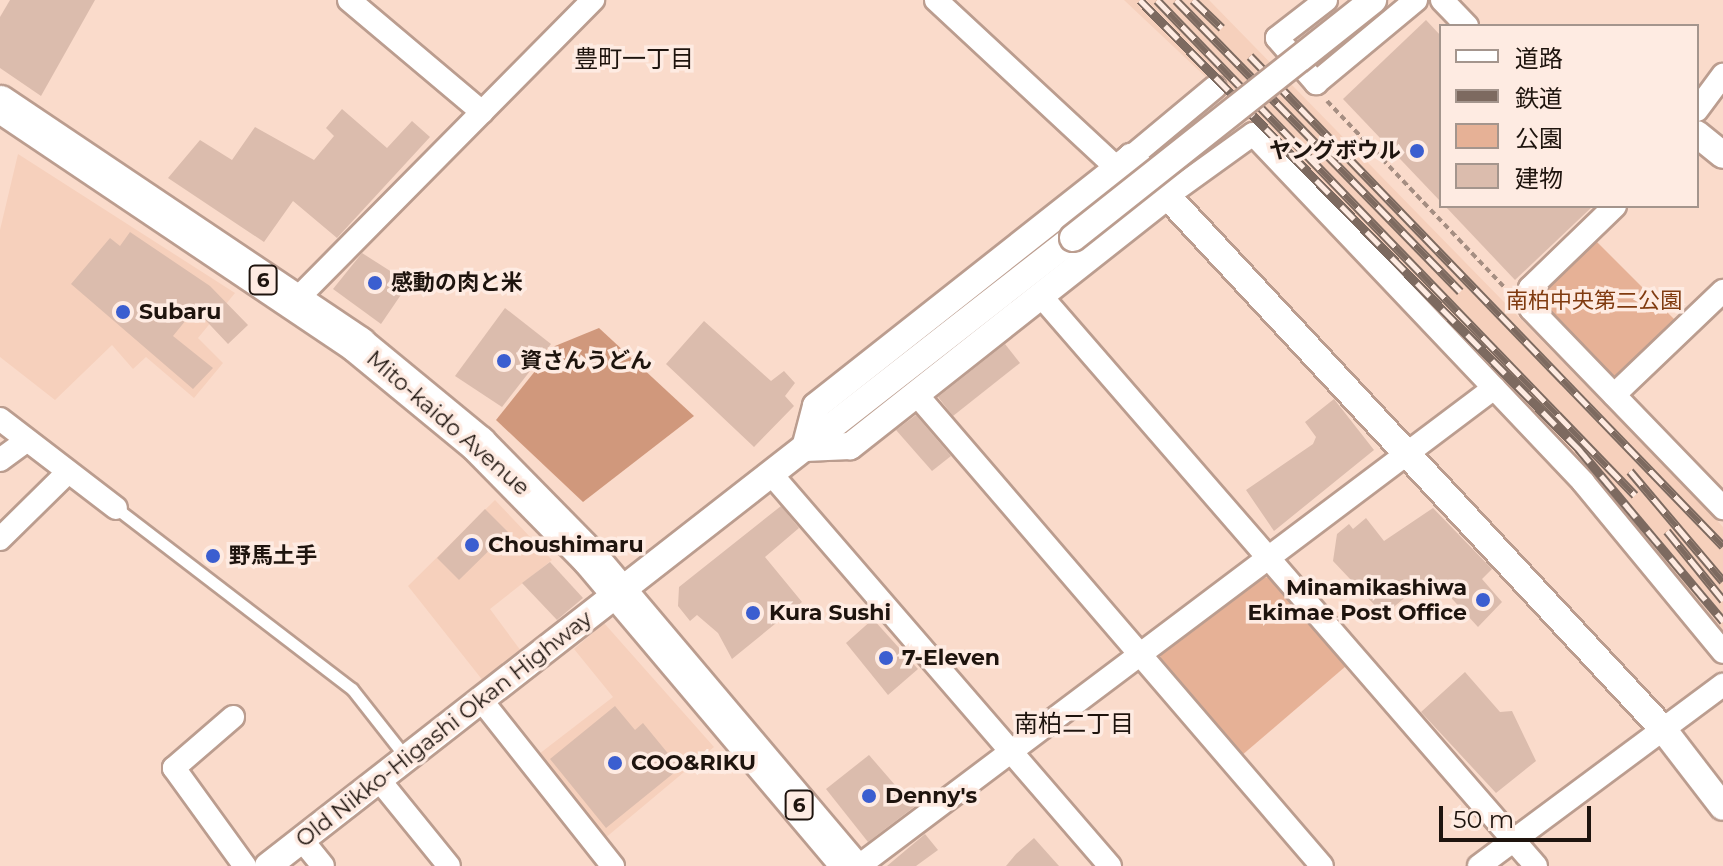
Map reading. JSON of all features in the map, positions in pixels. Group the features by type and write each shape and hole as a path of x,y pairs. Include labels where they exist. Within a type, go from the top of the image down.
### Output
{"highway":[{"name":"Mito-kaido Avenue","path":"0,104 295,301 478,444 619,592 850,866"}],"street":[{"path":"349,0 482,112"},
{"path":"295,301 593,0"},
{"path":"936,0 1167,196 1663,729 1723,807"},
{"path":"1326,0 1277,38 1316,83 1416,0"},
{"name":"Old Nikko-Higashi Okan Highway","path":"268,866 772,475 1373,0"},
{"path":"1442,0 1465,24"},
{"path":"1699,107 1723,75"},
{"path":"1215,87 816,406 805,448 850,446 1167,196 1253,134 1494,388 1723,652"},
{"path":"1699,136 1723,155"},
{"path":"1613,208 1527,297 1614,395 1723,508"},
{"path":"1614,395 1723,291"},
{"path":"1041,296 1516,839 1536,866"},
{"path":"859,866 1142,657 1494,388"},
{"path":"917,395 1322,866"},
{"path":"0,419 116,508"},
{"path":"0,460 26,441"},
{"path":"0,539 68,472"},
{"path":"772,475 1110,866"},
{"path":"1479,866 1723,685"},
{"path":"482,701 613,866"},
{"path":"233,717 174,768 245,866"},
{"path":"380,781 449,866"},
{"path":"302,840 323,866"}],"lane":[{"path":"116,508 352,689 407,760"}],"path":[{"path":"1316,83 1507,292 1527,297"}],"shaded area":[{"path":"1124,0 1209,0 1715,518 1723,527 1723,638 1227,97"},
{"path":"18,154 235,293 198,338 223,363 194,398 146,357 133,369 112,345 55,400 0,357 0,230"},
{"path":"599,328 694,416 583,502 496,420 555,346"},
{"path":"495,500 552,560 490,609 521,651 484,682 408,586"},
{"path":"604,623 714,747 604,839 539,754 613,697 574,649"}],"green space":[{"name":"南柏中央第二公園","path":"1594,239 1676,321 1617,378 1608,378 1536,304 1537,293"},
{"path":"1261,577 1274,578 1346,666 1241,756 1159,665 1161,653"}],"building":[{"path":"10,0 95,0 41,96 0,68 0,17"},
{"name":"ヤングボウル","path":"1426,20 1439,34 1439,200 1343,99"},
{"path":"342,109 387,148 412,121 430,137 337,238 293,201 264,242 168,178 200,140 232,160 255,127 314,160 334,136 326,128"},
{"name":"ヤングボウル","path":"1447,208 1591,208 1515,280"},
{"name":"Subaru","path":"130,232 210,286 248,325 228,344 195,309 173,336 213,368 193,389 71,284 110,238 120,246"},
{"path":"362,253 409,283 381,324 333,289"},
{"path":"505,308 551,344 502,407 455,376"},
{"path":"704,321 771,381 784,371 795,383 785,396 794,406 754,447 666,364"},
{"path":"1005,344 1020,363 953,416 938,397"},
{"path":"1334,399 1374,450 1274,531 1246,490 1313,444 1316,437 1305,422"},
{"path":"916,415 951,456 932,471 896,430"},
{"path":"781,506 799,528 765,557 802,602 732,659 718,633 697,615 690,621 678,606 679,587"},
{"path":"1433,508 1492,569 1482,579 1502,602 1478,627 1431,576 1384,615 1333,561 1337,534 1349,524 1353,529 1366,518 1384,541"},
{"name":"Choushimaru","path":"485,509 508,532 459,580 437,558"},
{"path":"550,562 583,598 557,620 522,583"},
{"path":"873,619 918,669 888,695 846,643"},
{"path":"1465,672 1500,712 1512,711 1536,761 1496,793 1421,712"},
{"name":"COO&RIKU","path":"615,706 635,730 643,723 680,768 606,828 550,759"},
{"path":"869,755 914,807 868,842 826,789"},
{"path":"925,834 938,850 916,866 887,866"},
{"path":"1034,838 1059,866 1006,866 1016,854"}],"railway":[{"path":"1140,0 1578,448 1723,621"},
{"path":"1157,0 1635,495"},
{"path":"1176,0 1460,291"},
{"path":"1193,0 1222,28"},
{"path":"1250,56 1723,546"},
{"path":"1630,471 1723,581"},
{"path":"1667,531 1723,600"}],"place":[{"name":"ヤングボウル","path":"1417,151"},
{"name":"感動の肉と米","path":"375,283"},
{"name":"Subaru","path":"123,312"},
{"name":"資さんうどん","path":"504,361"},
{"name":"Choushimaru","path":"472,545"},
{"name":"野馬土手","path":"213,556"},
{"name":"Minamikashiwa Ekimae Post Office","path":"1483,600"},
{"name":"Kura Sushi","path":"753,613"},
{"name":"7-Eleven","path":"886,658"},
{"name":"COO&RIKU","path":"615,763"},
{"name":"Denny's","path":"869,796"}],"district":[{"name":"豊町一丁目","path":"634,59"},
{"name":"南柏二丁目","path":"1074,724"}]}
